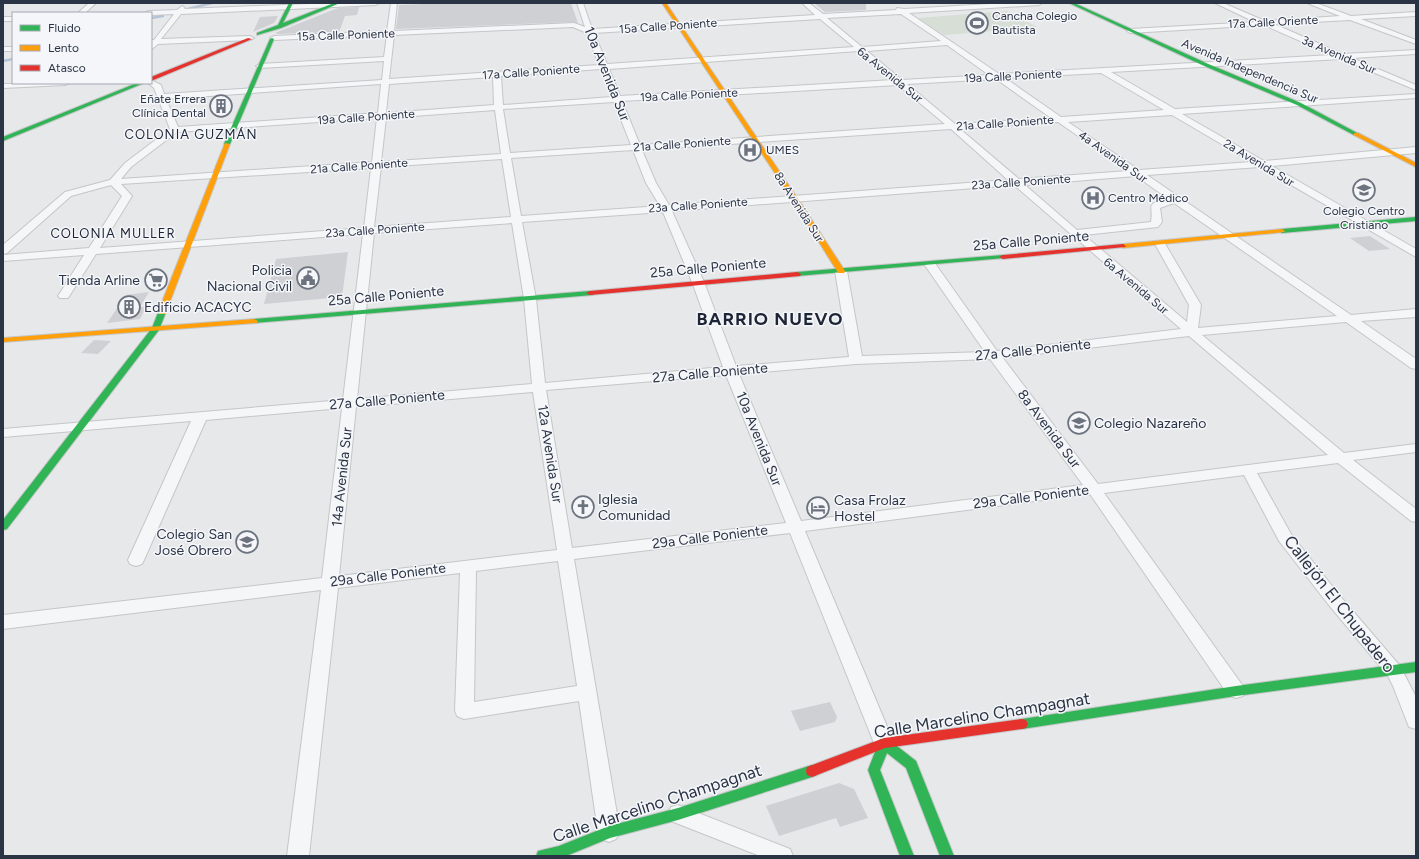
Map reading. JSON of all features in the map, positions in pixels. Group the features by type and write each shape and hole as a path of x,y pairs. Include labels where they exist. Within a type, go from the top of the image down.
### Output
{"street":[{"path":"81,12 93,3"},
{"path":"154,42 186,3"},
{"path":"152,13 290,5 376,3"},
{"name":"14a Avenida Sur","path":"298,856 350,403 380,116 394,3"},
{"name":"10a Avenida Sur","path":"580,3 589,31 651,183 666,208 698,282 732,371 884,743"},
{"name":"8a Avenida Sur","path":"664,3 725,93 841,271"},
{"name":"6a Avenida Sur","path":"805,3 1018,182 1074,233 1191,332 1341,458 1416,517"},
{"name":"4a Avenida Sur","path":"890,3 1416,365"},
{"name":"15a Calle Poniente","path":"154,42 574,25 589,31 1039,3"},
{"name":"Avenida Independencia Sur","path":"1071,3 1204,64 1300,104 1416,165"},
{"name":"3a Avenida Sur","path":"1218,3 1416,88"},
{"path":"1310,3 1416,42"},
{"path":"152,79 237,44 265,37 336,4"},
{"path":"3,527 156,328 234,126 251,91 260,66 265,37 290,5"},
{"name":"17a Calle Oriente","path":"1130,31 1416,14"},
{"name":"17a Calle Poniente","path":"161,98 858,48 948,43"},
{"name":"19a Calle Poniente","path":"175,130 617,99 1416,52"},
{"path":"260,66 387,59"},
{"name":"2a Avenida Sur","path":"1103,71 1416,254"},
{"name":"12a Avenida Sur","path":"497,75 498,107 530,298 539,387 609,832"},
{"path":"64,296 127,196 113,182 128,165 175,130 161,98 158,87 152,83"},
{"path":"3,86 44,84"},
{"path":"3,139 138,84"},
{"name":"21a Calle Poniente","path":"3,251 68,194 113,182 1416,96"},
{"name":"23a Calle Poniente","path":"3,258 1262,164 1416,150"},
{"path":"1074,233 1154,224 1157,222 1155,208 1157,205 1175,199"},
{"name":"25a Calle Poniente","path":"3,340 530,298 698,282 930,264 1160,244 1416,219"},
{"path":"1160,244 1195,305 1191,332"},
{"name":"8a Avenida Sur","path":"930,264 994,355 1094,489 1236,691"},
{"path":"841,271 856,360"},
{"name":"27a Calle Poniente","path":"3,434 856,360 994,355 1191,332 1416,313"},
{"path":"136,560 200,416"},
{"name":"29a Calle Poniente","path":"3,622 795,526 1416,448"},
{"name":"Callejón El Chupadero","path":"1248,469 1285,537 1334,600 1394,671 1402,685 1416,721"},
{"path":"468,566 464,711 587,692"},
{"name":"Calle Marcelino Champagnat","path":"559,855 609,832 678,814 823,767 884,743 1060,719 1236,691 1416,667"},
{"path":"907,856 874,770 884,743 911,765 947,856"},
{"path":"678,814 782,856"}],"shaded area":[{"name":"Cancha Colegio Bautista","path":"1008,11 1037,27 944,35 918,18"}],"building":[{"path":"448,3 571,3 578,23 396,29 399,5"},
{"path":"814,3 866,3 866,10 825,12"},
{"path":"359,7 357,15 345,16 339,32 275,33 338,8"},
{"path":"278,16 274,23 253,32 260,17"},
{"path":"1370,236 1390,249 1369,251 1350,238"},
{"name":"Policia Nacional Civil","path":"348,252 342,297 264,304 276,259"},
{"path":"149,292 140,307 146,307 140,319 107,323 126,295"},
{"path":"94,340 111,341 98,354 81,353"},
{"path":"830,702 837,717 835,722 800,731 791,711"},
{"path":"839,783 854,789 868,818 840,827 836,818 779,836 766,806"}],"waterway":[{"path":"188,9 212,3"},
{"path":"152,18 163,16"},
{"path":"3,61 12,59"}],"traffic: fast":[{"path":"279,27 291,3"},
{"path":"259,34 338,3"},
{"path":"1071,3 1204,64 1299,104 1356,134"},
{"path":"227,144 272,39"},
{"path":"3,139 139,84"},
{"path":"1282,231 1416,219"},
{"path":"797,274 1003,257"},
{"path":"254,321 590,293"},
{"path":"3,527 156,328 162,312"},
{"path":"1022,724 1236,691 1416,667"},
{"path":"884,743 911,765 947,856"},
{"path":"884,743 874,770 907,856"},
{"path":"543,856 560,852 609,832 678,814 812,771"}],"traffic: slow":[{"path":"664,3 795,199 841,271"},
{"path":"1356,134 1416,165"},
{"path":"162,312 227,144"},
{"path":"1123,246 1282,231"},
{"path":"3,340 254,321"}],"traffic: jam":[{"path":"152,79 250,39"},
{"path":"1003,257 1123,246"},
{"path":"590,293 797,274"},
{"path":"812,771 884,743 1022,724"}],"place":[{"name":"Cancha Colegio Bautista","path":"977,23"},
{"name":"Eñate Errera Clínica Dental","path":"221,106"},
{"name":"UMES","path":"750,150"},
{"name":"Colegio Centro Cristiano","path":"1364,190"},
{"name":"Centro Médico","path":"1093,198"},
{"name":"Policia Nacional Civil","path":"308,278"},
{"name":"Tienda Arline","path":"156,280"},
{"name":"Edificio ACACYC","path":"129,307"},
{"name":"Colegio Nazareño","path":"1079,423"},
{"name":"Iglesia Comunidad","path":"583,507"},
{"name":"Casa Frolaz Hostel","path":"818,508"},
{"name":"Colegio San José Obrero","path":"247,542"}],"district":[{"name":"COLONIA GUZMÁN","path":"191,134"},
{"name":"COLONIA MULLER","path":"113,233"},
{"name":"BARRIO NUEVO","path":"770,319"}]}
